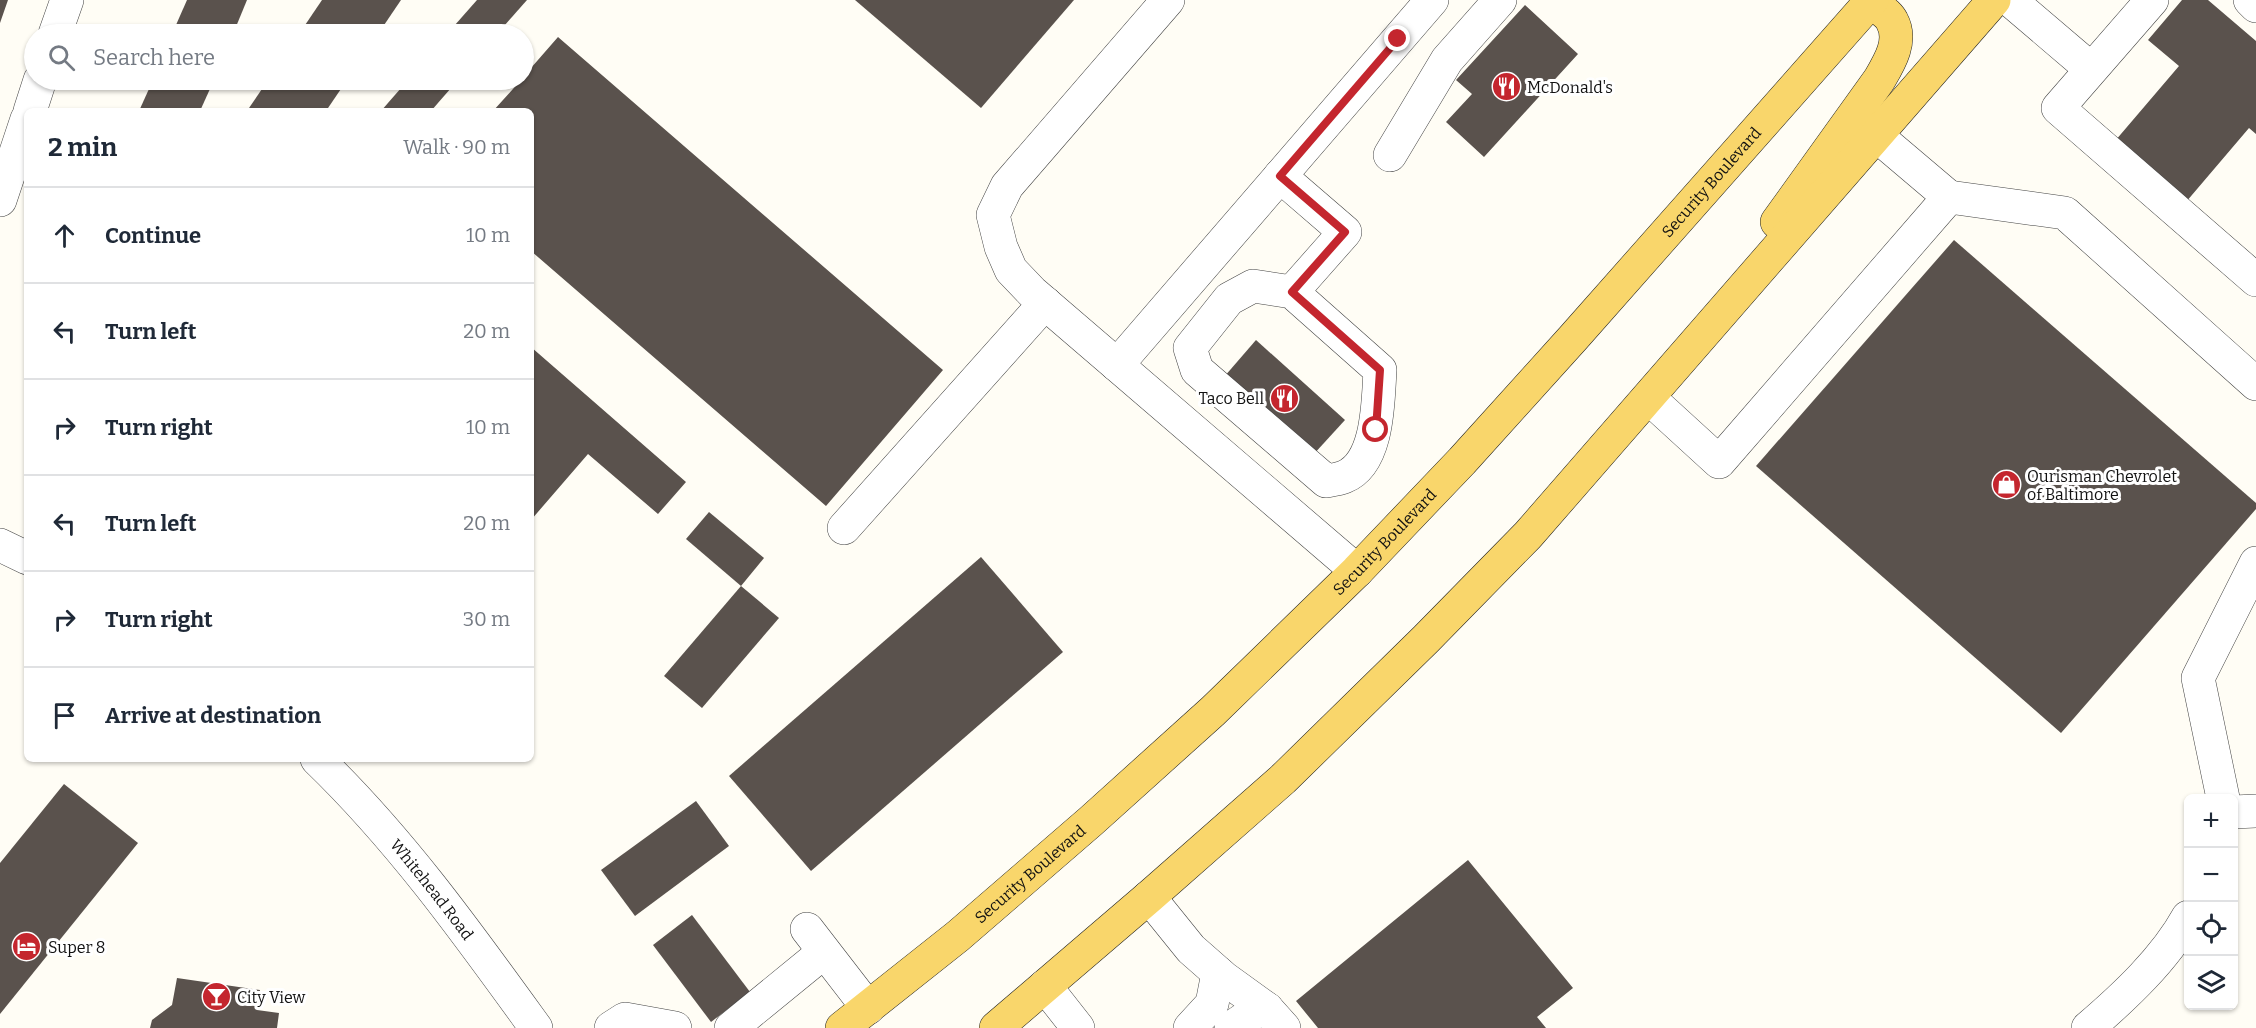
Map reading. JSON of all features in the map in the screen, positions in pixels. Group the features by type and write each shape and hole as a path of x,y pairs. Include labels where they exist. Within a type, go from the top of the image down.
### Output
{"main road":[{"path":"1649,399 1884,72 1892,56 1896,40 1892,21 1871,0"},
{"name":"Security Boulevard","path":"842,1028 958,936 1091,821 1213,711 1357,572 1550,364 1871,0"},
{"path":"996,1028 1283,779 1528,535 1649,399 1994,0"}],"street":[{"path":"59,24 67,0"},
{"path":"1168,0 1007,186 993,215 1001,247 1011,270 1045,303 1357,572"},
{"path":"1117,365 1432,0"},
{"path":"1390,155 1447,60 1500,0"},
{"path":"2010,0 2091,69"},
{"path":"2152,0 2058,108 2256,280"},
{"path":"2250,0 2256,6"},
{"path":"31,108 37,90"},
{"path":"0,200 24,129"},
{"path":"1876,136 1949,197 2065,213 2256,384"},
{"path":"1280,176 1345,232 1292,292"},
{"path":"1649,399 1719,462 1949,197"},
{"path":"1253,286 1292,292 1380,370 1376,430 1361,464 1346,476 1326,481 1197,370 1190,348 1230,299 1253,286"},
{"path":"844,528 1045,303"},
{"path":"0,545 24,557"},
{"path":"2222,794 2198,678 2256,562"},
{"name":"Whitehead Road","path":"334,765 451,910 536,1028"},
{"path":"2238,812 2256,811"},
{"path":"1149,897 1191,949 1275,1018"},
{"path":"2088,1028 2121,1017 2184,923"},
{"path":"731,1028 816,941 868,1008"},
{"path":"1190,1028 1212,1004 1218,973"},
{"path":"1045,986 1078,1028"},
{"path":"1231,1028 1253,1013 1275,1018"},
{"path":"611,1028 625,1019 675,1028"}],"building":[{"path":"0,0 8,0 0,23"},
{"path":"187,0 247,0 237,24 176,24"},
{"path":"322,0 401,0 385,24 306,24"},
{"path":"477,0 527,0 506,24 456,24"},
{"path":"855,0 1074,0 981,108"},
{"path":"2182,0 2208,0 2256,41 2256,134 2249,128 2186,202 2115,141 2179,66 2148,40"},
{"name":"McDonald's","path":"1525,5 1578,54 1484,157 1446,122 1472,94 1456,80"},
{"path":"558,37 943,370 826,506 534,254 534,108 496,108 512,90 534,90 534,65"},
{"path":"148,90 209,90 201,108 140,108"},
{"path":"261,90 340,90 328,108 249,108"},
{"path":"399,90 449,90 434,108 384,108"},
{"name":"Ourisman Chevrolet of Baltimore","path":"1954,240 2256,503 2256,509 2061,733 1756,466"},
{"name":"Taco Bell","path":"1256,340 1345,420 1313,455 1224,377"},
{"path":"534,350 686,482 658,514 588,454 534,517"},
{"path":"709,512 764,558 741,586 686,539"},
{"path":"981,557 1063,652 811,871 729,776"},
{"path":"741,586 779,618 702,708 664,676"},
{"name":"Super 8","path":"64,784 138,843 0,1014 0,863"},
{"path":"696,801 729,846 635,916 601,870"},
{"path":"1468,860 1573,988 1537,1017 1546,1028 1318,1028 1296,1001"},
{"path":"692,915 750,992 711,1022 653,945"},
{"name":"City View","path":"177,978 260,990 257,1010 279,1013 277,1028 150,1028 152,1020 172,1005"}],"place":[{"name":"McDonald's","path":"1506,87"},
{"name":"Taco Bell","path":"1285,398"},
{"name":"Ourisman Chevrolet of Baltimore","path":"2006,485"},
{"name":"Super 8","path":"27,947"},
{"name":"City View","path":"216,997"}],"route":[{"path":"1376,430 1380,370 1292,292 1345,232 1280,176 1398,39"}]}
